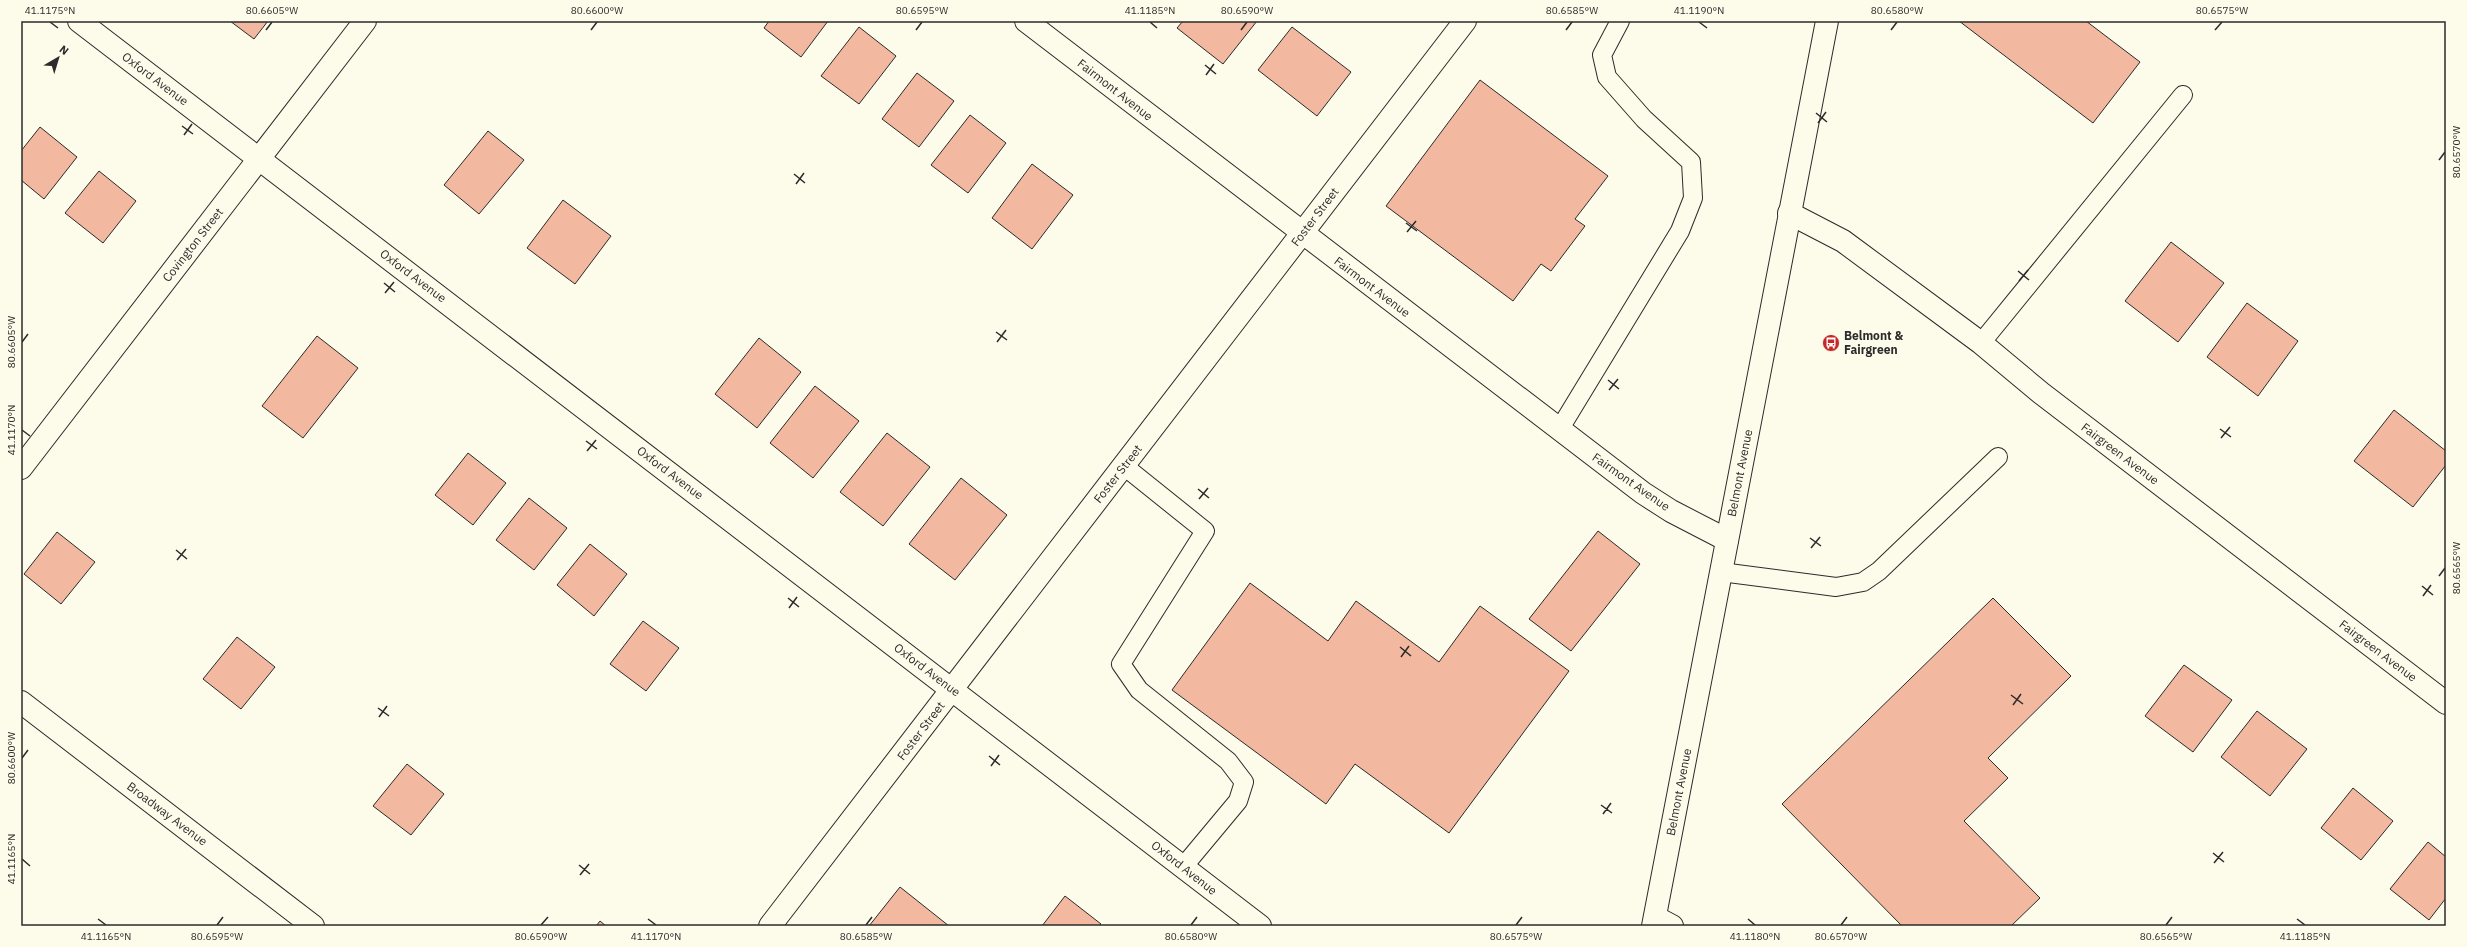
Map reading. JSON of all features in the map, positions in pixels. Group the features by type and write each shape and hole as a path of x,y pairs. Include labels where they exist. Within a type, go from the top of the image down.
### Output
{"street":[{"name":"Oxford Avenue","path":"79,21 1260,926"},
{"name":"Covington Street","path":"21,468 364,21"},
{"name":"Fairmont Avenue","path":"1026,21 1643,493 1671,511 1727,540"},
{"name":"Foster Street","path":"770,926 1303,234 1465,21"},
{"name":"Belmont Avenue","path":"1660,923 1721,572 1827,21"},
{"name":"Fairgreen Avenue","path":"1789,213 1843,241 1981,343 2047,397 2445,700"},
{"name":"Broadway Avenue","path":"21,702 313,926"}],"lane":[{"path":"1559,430 1680,231 1693,198 1691,162 1644,120 1607,77 1602,55 1620,21"},
{"path":"1981,343 2183,95"},
{"path":"1721,572 1836,587 1863,582 1879,571 1998,457"},
{"path":"1124,466 1205,531 1121,664 1139,690 1228,761 1244,782 1238,801 1183,867"}],"building":[{"path":"230,21 268,21 254,39"},
{"path":"769,21 828,21 801,57 764,28"},
{"path":"1183,21 1257,21 1223,64 1177,28"},
{"path":"1959,21 2086,21 2140,62 2093,123"},
{"path":"859,27 896,56 859,104 821,76"},
{"path":"1292,27 1351,72 1317,116 1258,70"},
{"path":"917,73 954,101 919,147 882,119"},
{"path":"1480,80 1608,176 1575,219 1585,226 1551,271 1541,264 1513,301 1386,206"},
{"path":"970,115 1006,143 968,193 931,165"},
{"path":"40,127 77,157 44,199 21,180 21,151"},
{"path":"488,131 524,160 479,214 444,185"},
{"path":"1032,164 1073,195 1032,249 992,218"},
{"path":"99,171 136,201 103,243 65,213"},
{"path":"563,200 611,236 575,284 527,248"},
{"path":"2171,242 2224,283 2178,342 2125,301"},
{"path":"2247,303 2298,341 2258,396 2207,357"},
{"path":"317,336 358,368 303,438 262,406"},
{"path":"759,338 801,372 757,428 715,394"},
{"path":"815,386 859,421 813,478 770,443"},
{"path":"2394,410 2446,451 2446,465 2413,507 2354,461"},
{"path":"887,433 930,467 883,526 840,492"},
{"path":"468,453 506,483 473,525 435,495"},
{"path":"961,478 1007,515 955,580 909,544"},
{"path":"529,498 567,528 534,570 496,540"},
{"path":"1598,531 1640,564 1571,651 1529,619"},
{"path":"57,532 95,562 61,604 24,574"},
{"path":"590,544 627,574 594,616 557,585"},
{"path":"1250,583 1328,641 1356,601 1439,662 1480,606 1569,671 1449,833 1355,764 1326,804 1172,690"},
{"path":"1993,598 2071,676 1988,758 2008,778 1964,821 2040,898 2011,926 1902,926 1782,804"},
{"path":"643,621 679,648 646,691 610,664"},
{"path":"237,637 275,667 241,709 203,679"},
{"path":"2184,665 2232,700 2193,752 2145,716"},
{"path":"2257,711 2307,749 2270,796 2221,757"},
{"path":"407,764 444,794 411,835 373,806"},
{"path":"2353,788 2393,821 2361,860 2321,828"},
{"path":"2428,842 2446,857 2446,898 2429,920 2390,889"},
{"path":"900,887 949,926 869,926"},
{"path":"1065,896 1101,924 1099,926 1042,926"},
{"path":"600,921 606,926 596,926"}],"place":[{"name":"Belmont & Fairgreen","path":"1831,343"}]}
